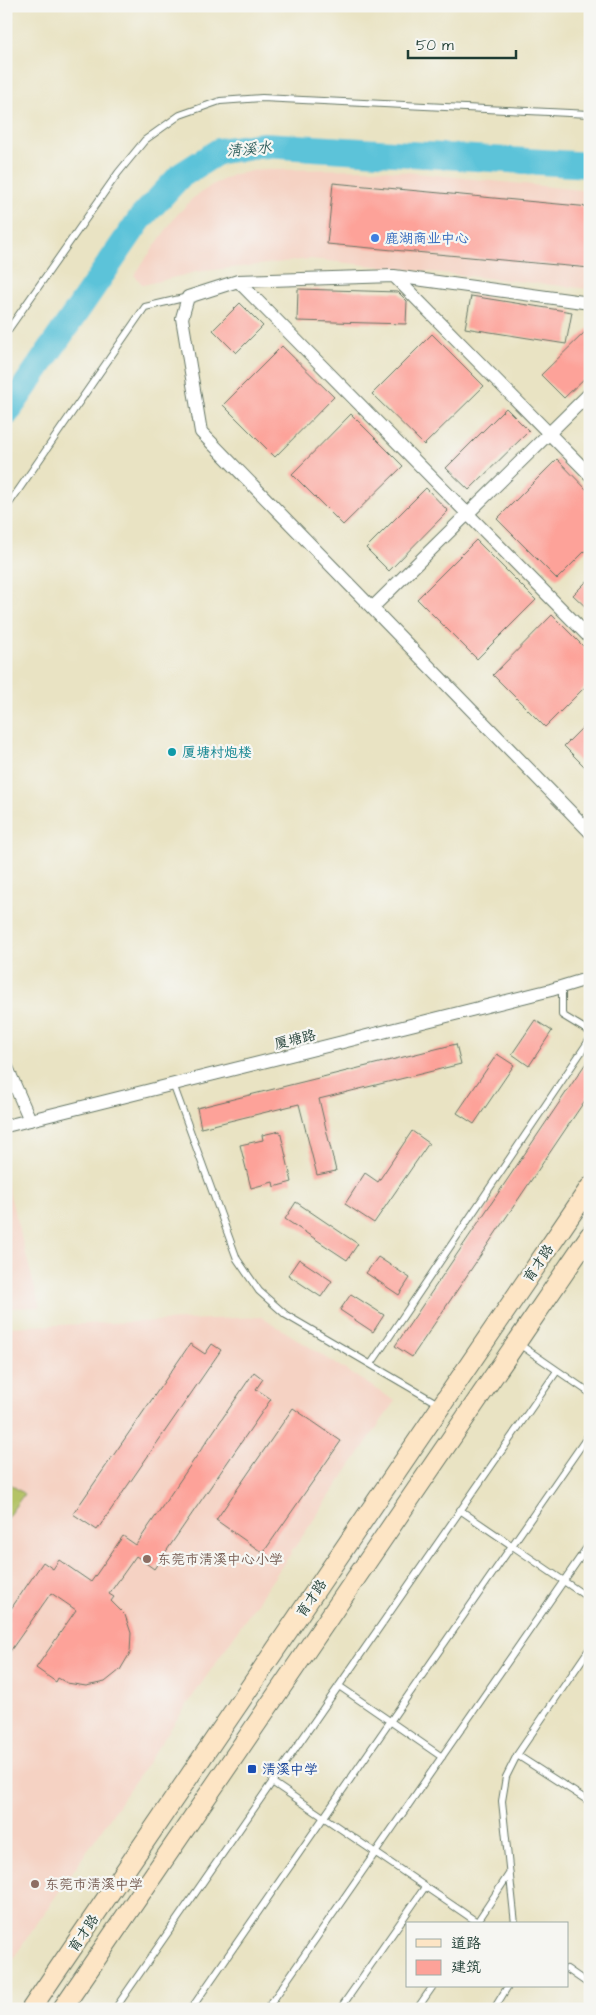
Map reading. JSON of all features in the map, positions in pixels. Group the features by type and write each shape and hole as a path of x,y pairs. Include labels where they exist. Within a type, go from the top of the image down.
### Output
{"main road":[{"name":"育才路","path":"31,2009 590,1187"},
{"name":"育才路","path":"62,2009 590,1234"}],"street":[{"path":"394,276 590,475"},
{"path":"590,303 394,276 238,281 188,297 182,318 200,432 590,832"},
{"path":"238,281 590,638"},
{"path":"372,608 590,392"},
{"name":"厦塘路","path":"6,1126 590,978"},
{"path":"6,1065 30,1120"}],"lane":[{"path":"6,333 118,173 145,140 180,116 220,101 262,98 590,114"},
{"path":"6,508 145,307 188,297"},
{"path":"562,986 562,1015 590,1032"},
{"path":"371,1364 590,1039"},
{"path":"173,1084 237,1259 259,1291 286,1315 441,1406"},
{"path":"516,1342 590,1393"},
{"path":"115,2009 557,1371"},
{"path":"191,2009 590,1433"},
{"path":"460,1510 590,1599"},
{"path":"267,2009 590,1543"},
{"path":"515,1922 502,1801 506,1777 517,1754 590,1648"},
{"path":"339,1686 442,1757"},
{"path":"517,1754 590,1802"},
{"path":"272,1782 475,1922"},
{"path":"477,1922 509,1874"},
{"path":"340,2009 425,1887"},
{"path":"568,1970 590,1985"},
{"path":"417,2009 432,1988"},
{"path":"494,2009 507,1988"}],"shaded area":[{"name":"鹿湖商业中心","path":"377,169 590,191 590,289 310,259 196,272 143,285 134,275 176,216 192,199 212,185 233,175 256,170"},
{"path":"6,1181 40,1307 6,1308"},
{"name":"东莞市清溪中心小学","path":"262,1317 395,1401 6,1969 6,1327"}],"green space":[{"path":"6,1481 24,1494 6,1519"}],"building":[{"path":"333,183 590,207 590,268 327,244"},
{"path":"298,289 398,292 407,301 406,324 297,321"},
{"path":"471,296 572,312 566,344 465,328"},
{"path":"240,303 263,326 236,353 213,330"},
{"path":"590,327 590,373 564,398 541,375"},
{"path":"432,334 484,386 424,445 372,394"},
{"path":"282,346 334,397 275,457 223,405"},
{"path":"506,408 529,431 469,490 446,468"},
{"path":"351,414 403,466 343,525 292,474"},
{"path":"557,459 590,493 590,546 557,579 497,519"},
{"path":"426,488 448,511 389,571 366,548"},
{"path":"476,540 536,600 477,659 417,599"},
{"path":"590,578 590,611 573,595"},
{"path":"552,615 590,653 590,682 545,727 493,675"},
{"path":"590,720 590,772 564,746"},
{"path":"535,1020 552,1031 529,1066 512,1054"},
{"path":"456,1044 461,1064 319,1099 336,1171 317,1175 299,1104 201,1128 197,1108"},
{"path":"497,1054 514,1065 474,1124 457,1113"},
{"path":"590,1057 590,1093 412,1357 395,1346"},
{"path":"280,1131 292,1182 274,1187 273,1182 251,1188 240,1145 263,1140 262,1135"},
{"path":"412,1131 429,1143 374,1223 345,1204 365,1173 378,1182"},
{"path":"296,1202 358,1244 347,1260 285,1219"},
{"path":"378,1257 410,1278 399,1295 366,1273"},
{"path":"299,1259 332,1281 321,1297 288,1275"},
{"path":"351,1294 384,1315 373,1332 340,1310"},
{"path":"190,1344 205,1354 212,1344 221,1350 97,1530 73,1514"},
{"path":"254,1372 263,1379 256,1389 271,1399 154,1569 136,1556 109,1594 114,1597 111,1601 125,1615 131,1633 130,1653 120,1670 105,1682 86,1686 67,1683 58,1678 56,1682 36,1668 76,1610 51,1593 6,1657 6,1616 43,1562 53,1569 59,1560 91,1582 123,1536 136,1545"},
{"path":"293,1408 341,1441 263,1553 216,1520"}],"waterway":[{"name":"清溪水","path":"6,414 140,219 180,176 219,151 264,145 590,165"}],"place":[{"name":"鹿湖商业中心","path":"375,238"},
{"name":"厦塘村炮楼","path":"172,752"},
{"name":"东莞市清溪中心小学","path":"147,1559"},
{"name":"清溪中学","path":"252,1769"},
{"name":"东莞市清溪中学","path":"35,1884"}]}
